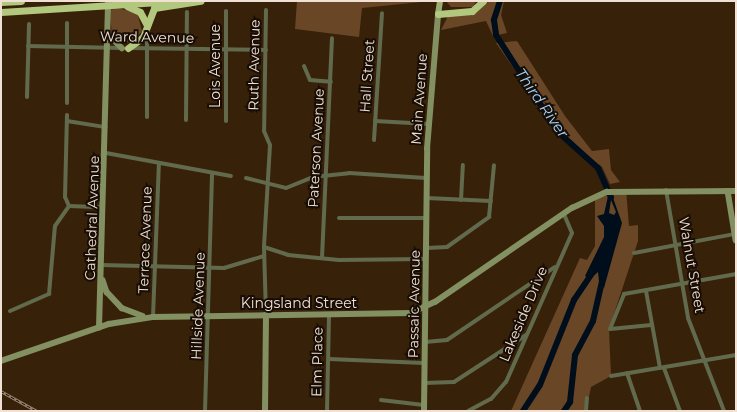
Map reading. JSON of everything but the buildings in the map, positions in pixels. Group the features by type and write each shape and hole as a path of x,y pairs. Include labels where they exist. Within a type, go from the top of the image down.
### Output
{"highway":[{"path":"1,2 22,1"},
{"path":"1,12 102,6 110,3 175,1"},
{"path":"125,48 142,40 147,25 156,7 200,1"},
{"path":"476,10 480,1"},
{"path":"438,14 476,10 483,1"},
{"path":"110,3 138,10 147,25"}],"main road":[{"name":"Main Avenue","path":"427,198 426,178 429,124 440,1"},
{"path":"108,47 110,3"},
{"path":"108,34 125,48"},
{"name":"Cathedral Avenue","path":"100,328 108,47"},
{"path":"666,190 736,191"},
{"name":"Kingsland Street","path":"1,361 100,328 153,317 209,315 405,314 425,307 572,208 609,191 666,190"},
{"path":"728,191 736,237"},
{"name":"Passaic Avenue","path":"424,408 427,198"},
{"path":"102,277 107,292 122,308 140,316 153,317"},
{"path":"265,411 266,315"}],"street":[{"name":"Ruth Avenue","path":"266,10 265,121 270,145 268,182 269,203 264,247 266,315"},
{"name":"Lois Avenue","path":"226,11 226,121"},
{"path":"186,120 187,12"},
{"name":"Hall Street","path":"374,140 382,13"},
{"path":"67,23 67,103"},
{"path":"27,97 29,24"},
{"path":"147,25 147,117"},
{"name":"Paterson Avenue","path":"322,258 324,175 331,82 332,38"},
{"name":"Ward Avenue","path":"28,46 266,50"},
{"path":"304,66 310,80 331,82"},
{"path":"67,115 65,197 69,206"},
{"path":"67,121 106,127"},
{"path":"375,121 429,124"},
{"path":"106,153 212,174 231,176"},
{"name":"Terrace Avenue","path":"153,317 159,163"},
{"path":"461,200 463,165"},
{"path":"427,248 447,247 487,220 491,201 494,165"},
{"path":"246,178 268,182 286,188 324,175 359,173 426,178"},
{"name":"Hillside Avenue","path":"205,411 212,174"},
{"name":"Walnut Street","path":"666,190 666,198 684,284 688,318 707,361 724,411"},
{"path":"427,198 491,201"},
{"path":"69,206 103,207"},
{"path":"10,311 49,294 55,226 69,206"},
{"name":"Lakeside Drive","path":"468,411 501,390 527,335 555,267 572,233 564,214"},
{"path":"338,218 427,218"},
{"path":"634,253 736,237"},
{"path":"264,247 277,253 322,258 426,259"},
{"path":"101,265 210,268 235,267 264,256"},
{"path":"424,342 447,340 555,267"},
{"path":"651,325 610,329 624,294 736,274"},
{"path":"646,291 651,325 662,368 680,411"},
{"name":"Elm Place","path":"327,411 329,314"},
{"path":"424,383 454,382 527,335"},
{"path":"611,376 736,355"},
{"path":"329,359 424,363"},
{"path":"627,373 640,411"},
{"path":"586,411 588,398"},
{"path":"381,400 424,408"}],"shaded area":[{"path":"297,1 431,1 362,8 359,37 295,29"},
{"path":"446,1 476,1 473,7 451,7"},
{"path":"490,1 504,1 501,15 507,33 493,36 486,21 441,30 448,16 473,12"},
{"path":"116,8 137,12 142,31 133,42 118,43 112,38 110,10"},
{"path":"517,41 565,116 592,151 609,149 611,170 620,182 610,184 602,167 558,132 496,43"},
{"path":"626,189 629,226 638,225 638,241 609,329 611,376 591,387 586,411 511,411 580,258 587,260 595,246 595,197"}],"water":[{"path":"612,195 622,223 604,288 599,282 598,272 590,279 585,276 604,237 604,226 597,216 604,214 608,196","holes":["611,200 616,212 614,215 609,213"]}],"waterway":[{"name":"Third River","path":"500,1 494,20 496,35 558,132 598,168 611,197"},
{"name":"Third River","path":"523,411 540,385 574,300 593,272"},
{"name":"Third River","path":"564,411 570,402 575,355 593,321 603,277"}],"railway":[{"path":"1,391 37,411"}]}
